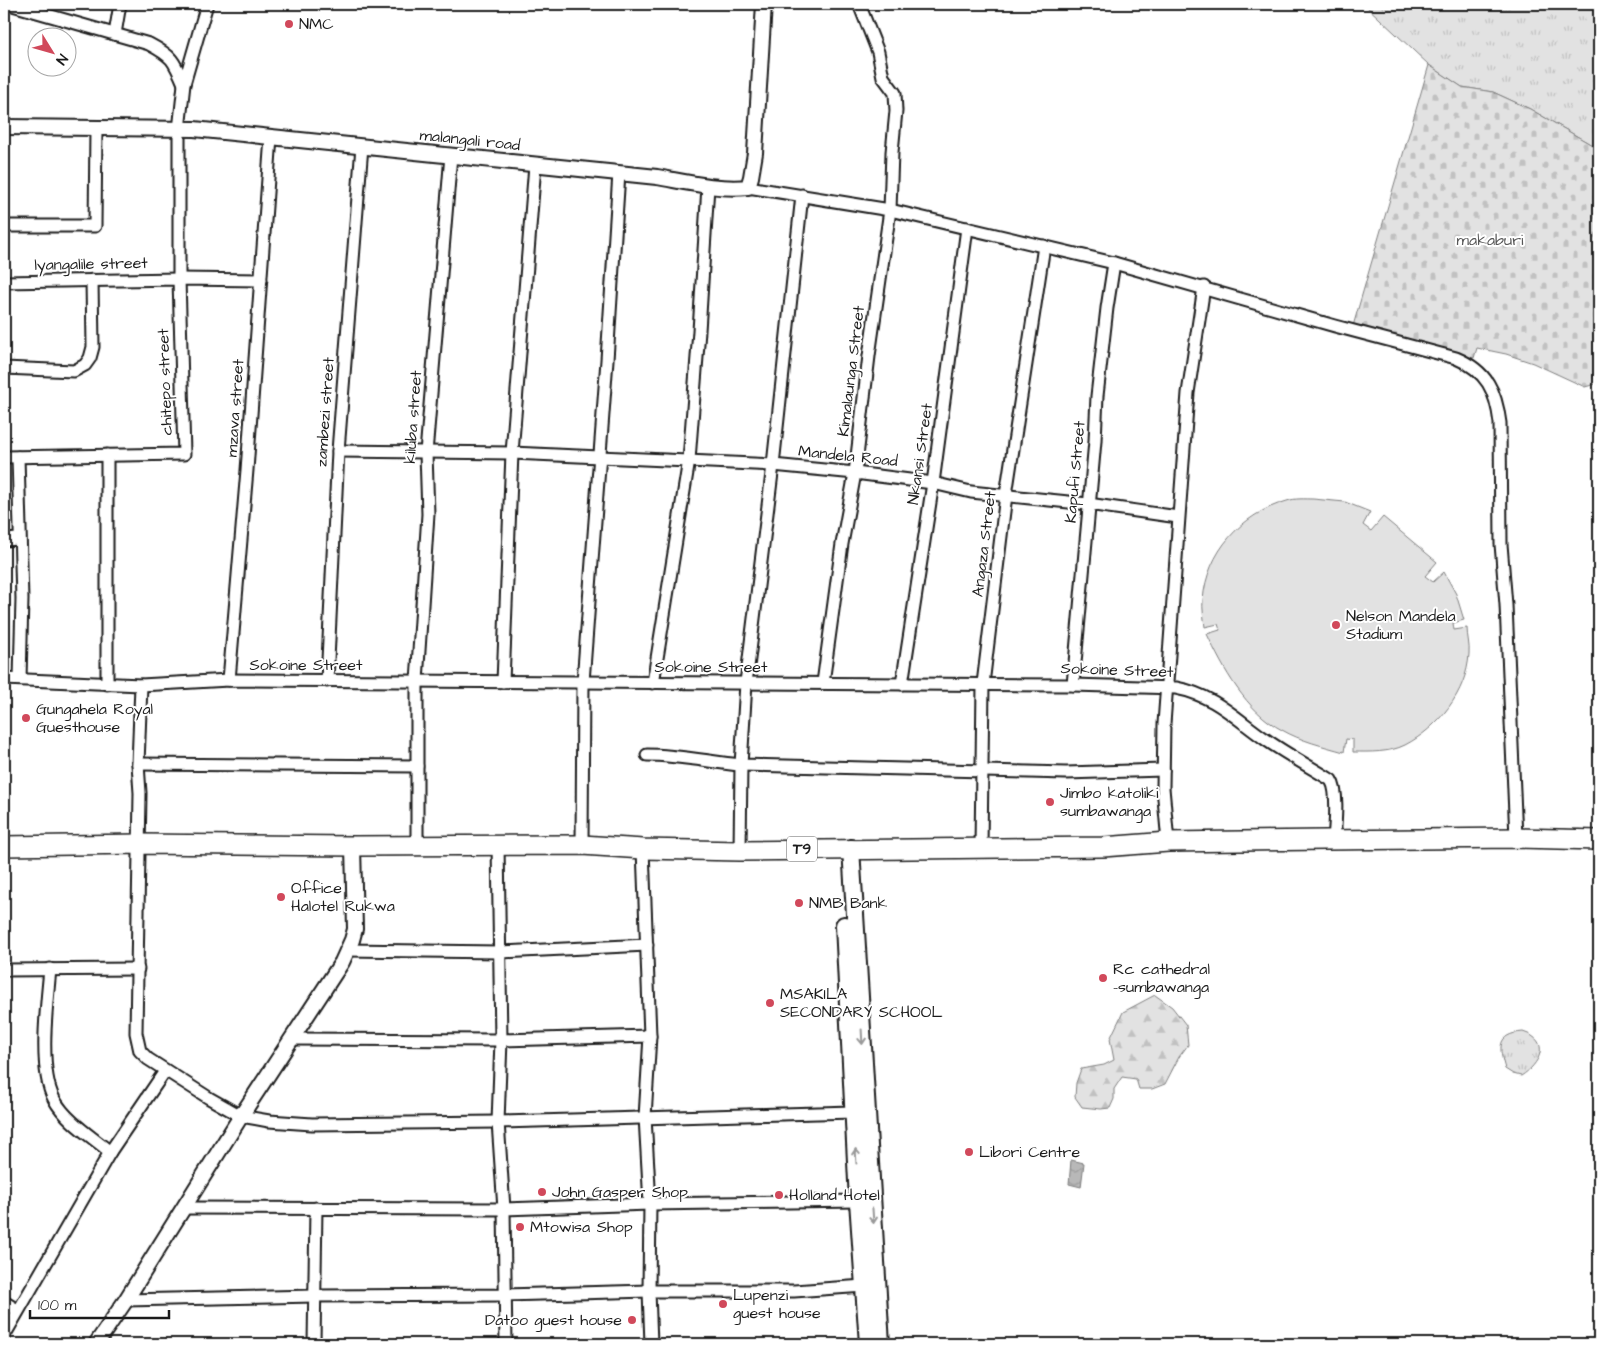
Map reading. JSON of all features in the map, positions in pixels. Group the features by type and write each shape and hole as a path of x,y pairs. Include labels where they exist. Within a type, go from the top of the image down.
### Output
{"highway":[{"name":"T9","path":"4,846 140,844 353,846 582,845 643,849 740,850 1103,847 1168,842 1334,840 1516,838 1599,840"}],"main road":[{"path":"846,848 853,1112 868,1344"},
{"path":"846,848 881,1344"}],"street":[{"path":"9,4 149,44 167,54 174,62 184,84"},
{"path":"115,34 120,4"},
{"name":"chitepo street","path":"4,458 107,455 184,457 179,278 179,130 184,84 207,4"},
{"path":"764,4 756,143 748,187 890,210 1114,262 1335,326 1456,358 1474,367 1483,375 1498,404 1500,423 1501,544 1506,605 1516,838"},
{"name":"Kimalaunga Street","path":"822,683 842,544 855,473 869,356 890,210 892,152 896,111 895,93 883,77 878,52 859,4"},
{"name":"malangali road","path":"4,127 194,129 657,177 708,186 748,187"},
{"path":"4,226 95,226 96,129"},
{"name":"mzava street","path":"230,680 271,136"},
{"name":"zambezi street","path":"327,681 338,452 362,146"},
{"name":"kiluba street","path":"417,846 417,681 428,514 426,453 451,155"},
{"path":"504,682 512,453 535,165"},
{"path":"582,845 583,682 607,360 618,173"},
{"path":"653,683 689,460 708,186"},
{"path":"740,850 741,765 746,683 773,465 802,195"},
{"name":"Nkansi Street","path":"902,684 933,483 968,228"},
{"name":"Angaza Street","path":"981,848 983,684 1006,495 1044,246"},
{"name":"Kapufi Street","path":"1072,685 1101,361 1114,262"},
{"name":"lyangalile street","path":"4,282 179,278 261,280"},
{"path":"4,368 74,371 85,365 90,358 93,347 92,280"},
{"path":"1168,842 1163,770 1166,688 1188,393 1204,288"},
{"path":"338,452 512,453"},
{"name":"Mandela Road","path":"512,453 773,465 933,483 971,492 1088,504 1178,517"},
{"path":"107,455 107,684"},
{"path":"18,457 22,599 20,679"},
{"path":"4,540 19,539"},
{"name":"Sokoine Street","path":"4,679 142,685 230,680 983,684 1176,688 1188,690 1208,698 1239,718 1280,750 1331,780 1334,785 1335,795 1334,840"},
{"path":"142,685 138,764 140,844 136,1033 140,1051 165,1071 241,1116 269,1121 312,1124 498,1122 853,1112"},
{"path":"647,755 670,755 700,761 741,765 981,770 1066,774 1163,770"},
{"path":"138,764 416,766"},
{"path":"498,845 501,1040 498,1122 504,1209 506,1344"},
{"path":"96,1344 126,1300 241,1116 342,962 355,929 353,846"},
{"path":"643,849 650,1036 645,1117 650,1204 648,1291 651,1344"},
{"path":"346,950 500,952 648,944"},
{"path":"50,969 45,1053 50,1091 55,1101 69,1118 110,1152"},
{"path":"4,970 138,969"},
{"path":"292,1038 501,1040 650,1036"},
{"path":"4,1336 17,1310 110,1152 165,1071"},
{"path":"184,1208 504,1209 650,1204 858,1201"},
{"path":"314,1344 316,1208"},
{"path":"126,1300 314,1296 505,1295 648,1291 794,1291 864,1286"},
{"path":"4,1302 17,1310"}],"green space":[{"path":"1364,4 1599,4 1599,149 1530,109 1493,92 1462,87 1429,65"},
{"name":"makaburi","path":"1429,65 1462,87 1493,92 1530,109 1599,149 1599,383 1585,387 1533,363 1506,354 1477,348 1474,358 1353,326"},
{"name":"Nelson Mandela Stadium","path":"1293,499 1345,502 1370,512 1363,525 1371,531 1383,517 1437,562 1425,576 1433,582 1444,572 1456,594 1464,620 1453,623 1454,630 1467,628 1469,648 1467,668 1463,682 1457,695 1439,719 1417,738 1399,748 1379,752 1353,752 1353,740 1346,739 1344,752 1304,740 1282,730 1269,722 1247,701 1228,675 1207,634 1220,630 1218,624 1205,627 1203,603 1206,582 1211,566 1229,537 1241,525 1270,507"},
{"path":"1155,995 1172,1007 1186,1025 1188,1045 1179,1057 1165,1084 1152,1089 1139,1089 1136,1079 1122,1077 1114,1089 1114,1099 1110,1108 1082,1107 1075,1097 1076,1083 1081,1069 1104,1065 1114,1060 1110,1039 1123,1012"},
{"path":"1523,1032 1538,1041 1540,1053 1538,1059 1521,1076 1505,1069 1501,1049 1504,1039 1514,1033"}],"water":[{"path":"1071,1160 1084,1163 1081,1187 1069,1184"}],"place":[{"name":"NMC","path":"289,24"},
{"name":"Nelson Mandela Stadium","path":"1336,625"},
{"name":"Gungahela Royal Guesthouse","path":"26,718"},
{"name":"Jimbo katoliki sumbawanga","path":"1050,802"},
{"name":"Office Halotel Rukwa","path":"281,897"},
{"name":"NMB Bank","path":"799,903"},
{"name":"Rc cathedral -sumbawanga","path":"1103,978"},
{"name":"MSAKILA SECONDARY SCHOOL","path":"770,1003"},
{"name":"Libori Centre","path":"969,1152"},
{"name":"John Gasper Shop","path":"542,1192"},
{"name":"Holland Hotel","path":"779,1195"},
{"name":"Mtowisa Shop","path":"520,1227"},
{"name":"Lupenzi guest house","path":"723,1304"},
{"name":"Datoo guest house","path":"632,1320"}]}
